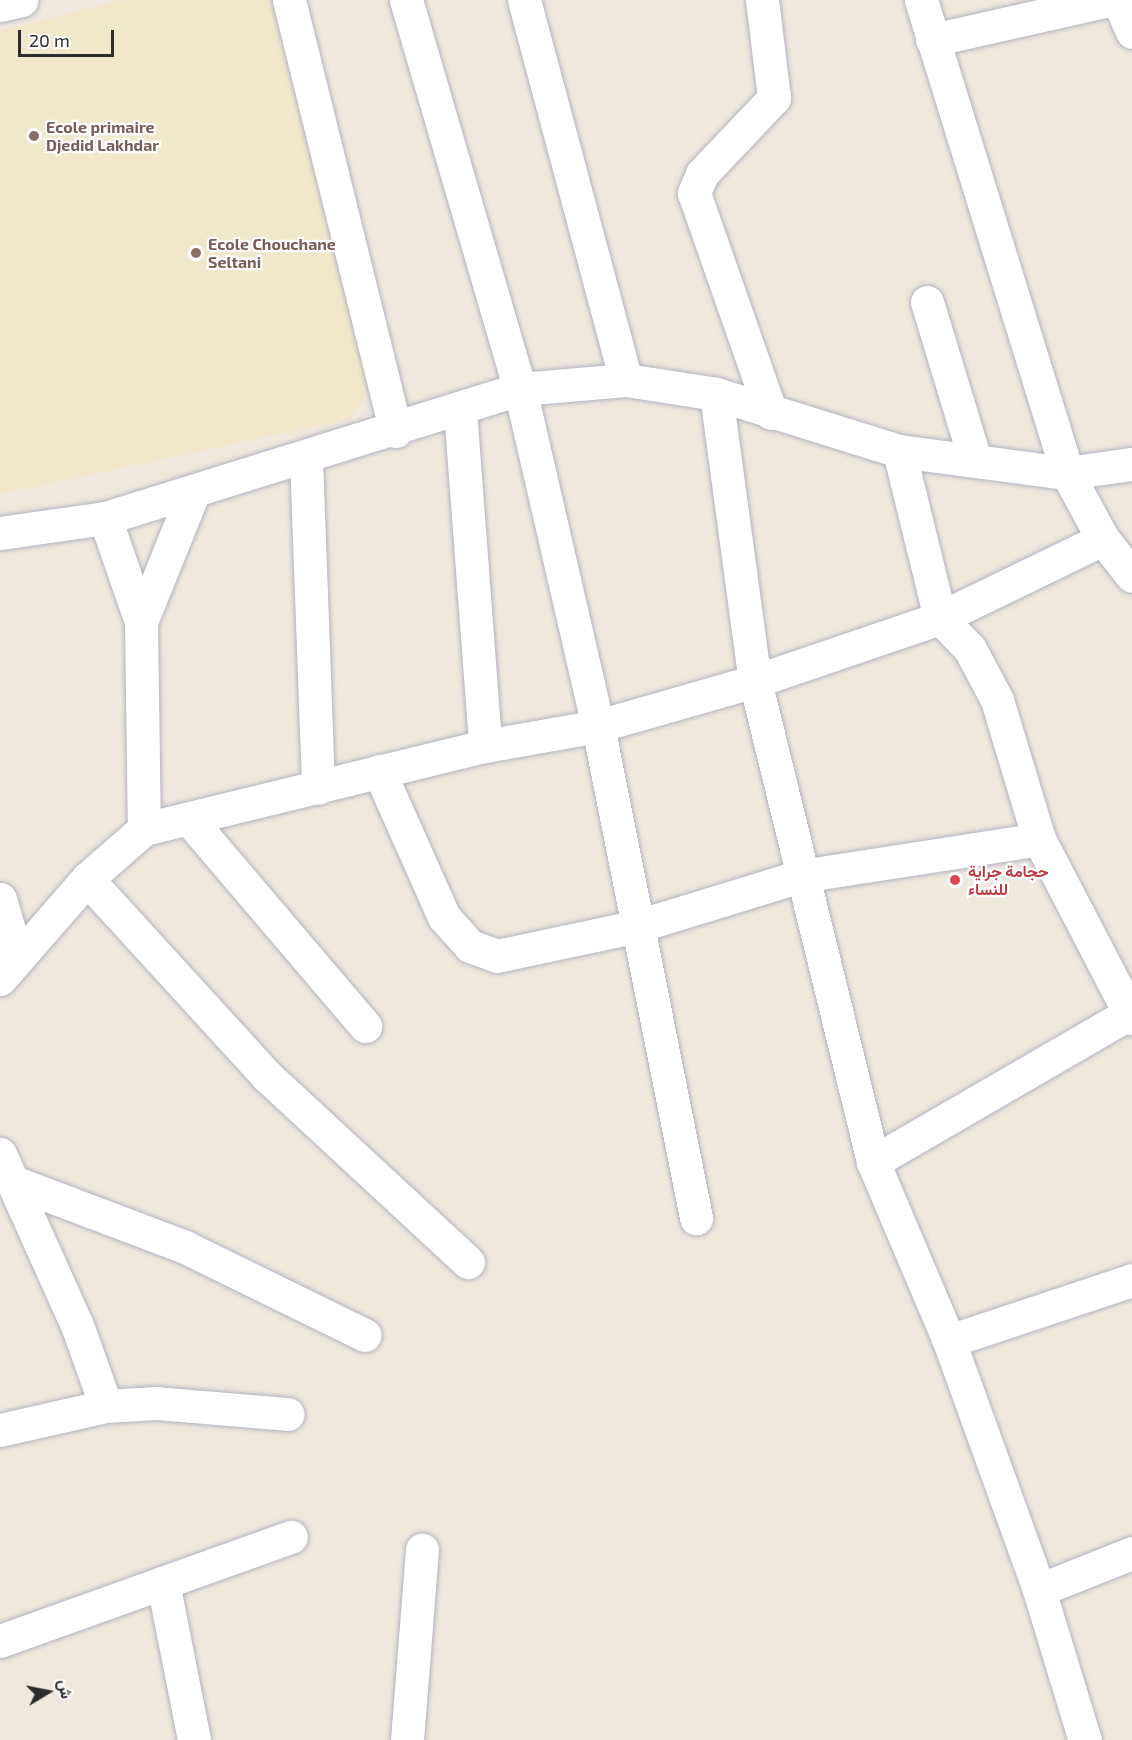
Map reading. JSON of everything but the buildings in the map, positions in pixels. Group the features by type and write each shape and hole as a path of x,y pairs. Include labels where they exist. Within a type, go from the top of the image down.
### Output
{"street":[{"path":"0,5 21,0"},
{"path":"290,0 396,431"},
{"path":"406,0 520,389 597,726 696,1218"},
{"path":"524,0 626,380"},
{"path":"762,0 774,98 702,174 694,193 771,413"},
{"path":"921,0 1067,472 1103,539 1132,576"},
{"path":"932,40 1110,0"},
{"path":"1118,0 1132,32"},
{"path":"927,302 975,460"},
{"path":"0,533 105,518 396,431 520,389 626,380 716,394 899,451 1067,472 1132,464"},
{"path":"716,394 755,681 873,1162 949,1341 1039,1590 1085,1740"},
{"path":"460,410 485,746"},
{"path":"873,1162 1131,1014 1039,839 997,700 970,649 940,618 899,451"},
{"path":"306,458 318,788"},
{"path":"141,621 195,491"},
{"path":"105,518 141,621 144,829"},
{"path":"8,968 87,879 144,829 485,746 597,726 755,681 940,618 1103,539"},
{"path":"379,771 444,917 470,946 497,956 638,926 801,876 1039,839"},
{"path":"189,819 365,1026"},
{"path":"87,879 267,1076 468,1262"},
{"path":"0,899 8,968"},
{"path":"0,1154 16,1183 106,1406"},
{"path":"16,1183 185,1247 364,1335"},
{"path":"949,1341 1132,1280"},
{"path":"0,1430 106,1406 205,1404 288,1414"},
{"path":"0,1641 291,1537"},
{"path":"407,1740 422,1550"},
{"path":"1039,1590 1132,1553"},
{"path":"163,1583 194,1740"}],"shaded area":[{"name":"Ecole Chouchane Seltani","path":"122,0 286,0 375,385 350,419 0,494 0,31"}],"place":[{"name":"Ecole primaire Djedid Lakhdar","path":"34,136"},
{"name":"Ecole Chouchane Seltani","path":"196,253"},
{"name":"حجامة جراية للنساء","path":"955,880"}]}
